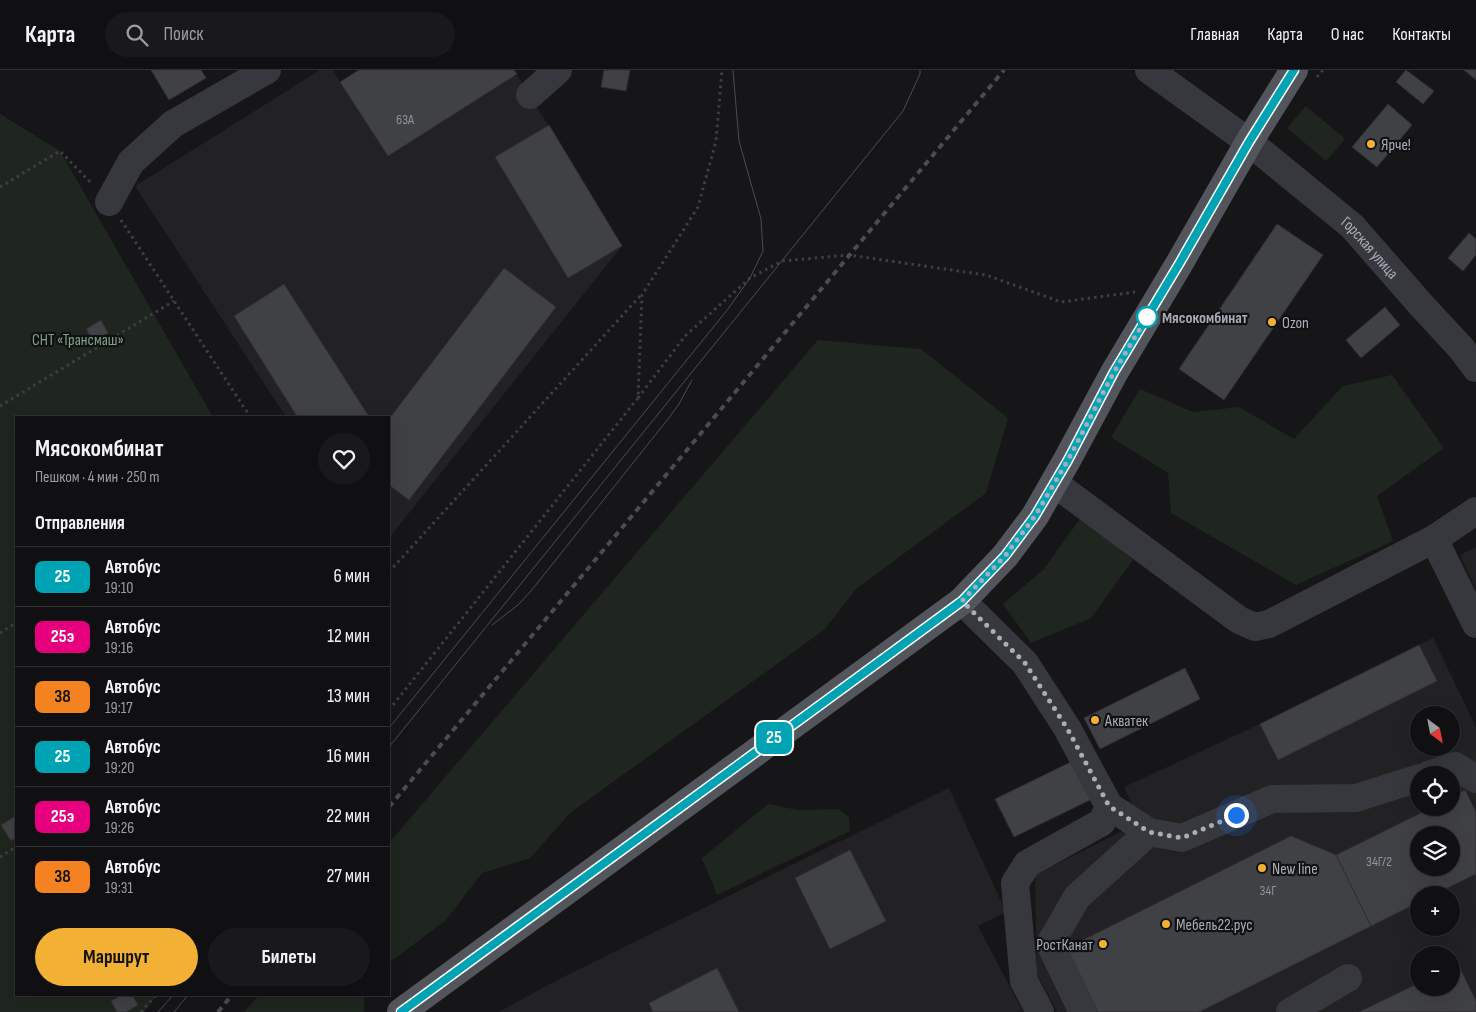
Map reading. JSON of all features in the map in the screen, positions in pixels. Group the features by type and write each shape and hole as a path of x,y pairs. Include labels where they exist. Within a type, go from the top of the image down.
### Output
{"main road":[{"path":"408,1010 962,601 1005,556 1035,516 1114,372 1249,142 1294,70"}],"street":[{"path":"108,202 131,162 173,124 267,70"},
{"path":"530,95 558,70"},
{"name":"Горская улица","path":"1149,70 1249,142 1352,226 1422,306 1471,350"},
{"path":"1054,483 1239,620 1256,627 1269,624 1434,539 1476,511"},
{"path":"1434,539 1476,624"},
{"path":"962,601 1025,663 1067,728 1109,806 1149,832 1182,838 1272,800 1356,798 1410,781"},
{"path":"1460,769 1476,779"},
{"path":"1040,1012 1024,980 1015,883 1028,864 1102,822 1109,806"},
{"path":"1084,1012 1050,944 1077,897 1149,832"},
{"path":"1290,1012 1348,978"}],"path":[{"path":"390,571 642,295 698,207 716,141 722,70"},
{"path":"0,187 60,151 108,202 250,416"},
{"path":"390,709 638,398 685,336 750,278 782,261 850,255 986,275 1061,302 1142,291"},
{"path":"638,398 642,295"},
{"path":"0,406 174,301"},
{"path":"0,633 15,624"},
{"path":"0,857 15,848"},
{"path":"141,1012 155,996"}],"shaded area":[{"path":"320,70 333,70 340,82 359,70 514,70 622,246 390,537 390,416 285,416 135,186"},
{"path":"1476,547 1476,590 1460,555"},
{"path":"1433,638 1476,727 1476,1012 1057,1012 1037,974 1035,875 1140,822 1124,787 1260,724"},
{"path":"949,788 1006,912 978,926 1023,1012 499,1012 561,978"}],"green space":[{"path":"1306,106 1345,139 1326,161 1287,128"},
{"name":"СНТ «Трансмаш»","path":"0,114 60,151 212,416 15,416 15,996 156,996 144,1012 0,1012"},
{"path":"818,340 921,349 1008,418 986,493 856,589 824,630 570,813 530,858 482,873 446,920 390,962 390,842"},
{"path":"1392,375 1444,448 1377,496 1393,541 1296,585 1171,513 1168,473 1111,437 1140,389 1193,412 1239,407 1294,439 1343,386"},
{"path":"1082,516 1133,560 1091,618 1031,643 1003,604 1044,569"},
{"path":"768,804 798,810 838,809 849,817 850,831 717,895 702,858"},
{"path":"258,996 364,996 364,1012 244,1012"}],"building":[{"path":"151,70 201,70 206,78 169,100"},
{"path":"359,70 514,70 517,74 388,156 340,82"},
{"path":"604,70 630,70 626,91 601,87"},
{"path":"1406,70 1434,91 1423,104 1396,82"},
{"path":"1464,70 1476,70 1476,80"},
{"path":"1388,104 1412,125 1377,167 1352,147"},
{"path":"549,125 622,246 568,278 495,157"},
{"path":"1277,224 1323,255 1224,400 1179,369"},
{"path":"1469,233 1476,239 1476,255 1463,271 1448,258"},
{"path":"504,268 556,307 409,500 390,486 390,418"},
{"path":"284,284 368,415 297,416 234,316"},
{"path":"1385,307 1400,325 1361,358 1346,340"},
{"path":"101,320 108,333 94,342 86,329"},
{"path":"1419,645 1437,681 1278,760 1260,724"},
{"path":"1185,668 1200,699 1100,749 1084,718"},
{"path":"1075,760 1094,798 1014,837 995,799"},
{"path":"1465,790 1476,812 1476,874 1451,886 1410,886 1410,906 1371,926 1336,855 1415,816 1460,816 1460,792"},
{"path":"15,817 15,838 11,841 1,825"},
{"path":"1291,836 1336,855 1371,926 1199,1012 1098,1012 1067,948"},
{"path":"850,850 886,921 830,949 795,878"},
{"path":"717,968 739,1012 653,1012 649,1003"},
{"path":"1460,968 1476,1001 1476,1012 1359,1012 1410,987 1410,996 1460,996"},
{"path":"120,996 133,996 138,1005 126,1012 117,1012 111,1001"}],"tram line":[{"path":"390,727 728,309 750,278 763,251 761,219 739,141 733,70"},
{"path":"390,746 903,111 920,74 920,70"},
{"path":"492,625 518,605 531,591 668,419 679,404 692,380"},
{"path":"158,1012 172,996"},
{"path":"174,1012 187,996"}],"railway":[{"path":"390,806 1004,70"},
{"path":"218,1012 231,996"}],"bus line":[{"name":"25","path":"401,1012 962,601 1005,556 1035,516 1068,460 1114,372 1249,142 1294,70"}],"place":[{"name":"Ярче!","path":"1371,144"},
{"name":"Мясокомбинат","path":"1147,317"},
{"name":"Ozon","path":"1272,322"},
{"name":"Акватек","path":"1095,720"},
{"name":"New line","path":"1262,868"},
{"name":"Мебель22.рус","path":"1166,924"},
{"name":"РостКанат","path":"1103,944"}],"route":[{"path":"1147,317 1150,312 1114,372 1068,460 1035,516 1005,556 962,601 1025,663 1067,728 1109,806 1149,832 1182,838 1236,815"}]}
